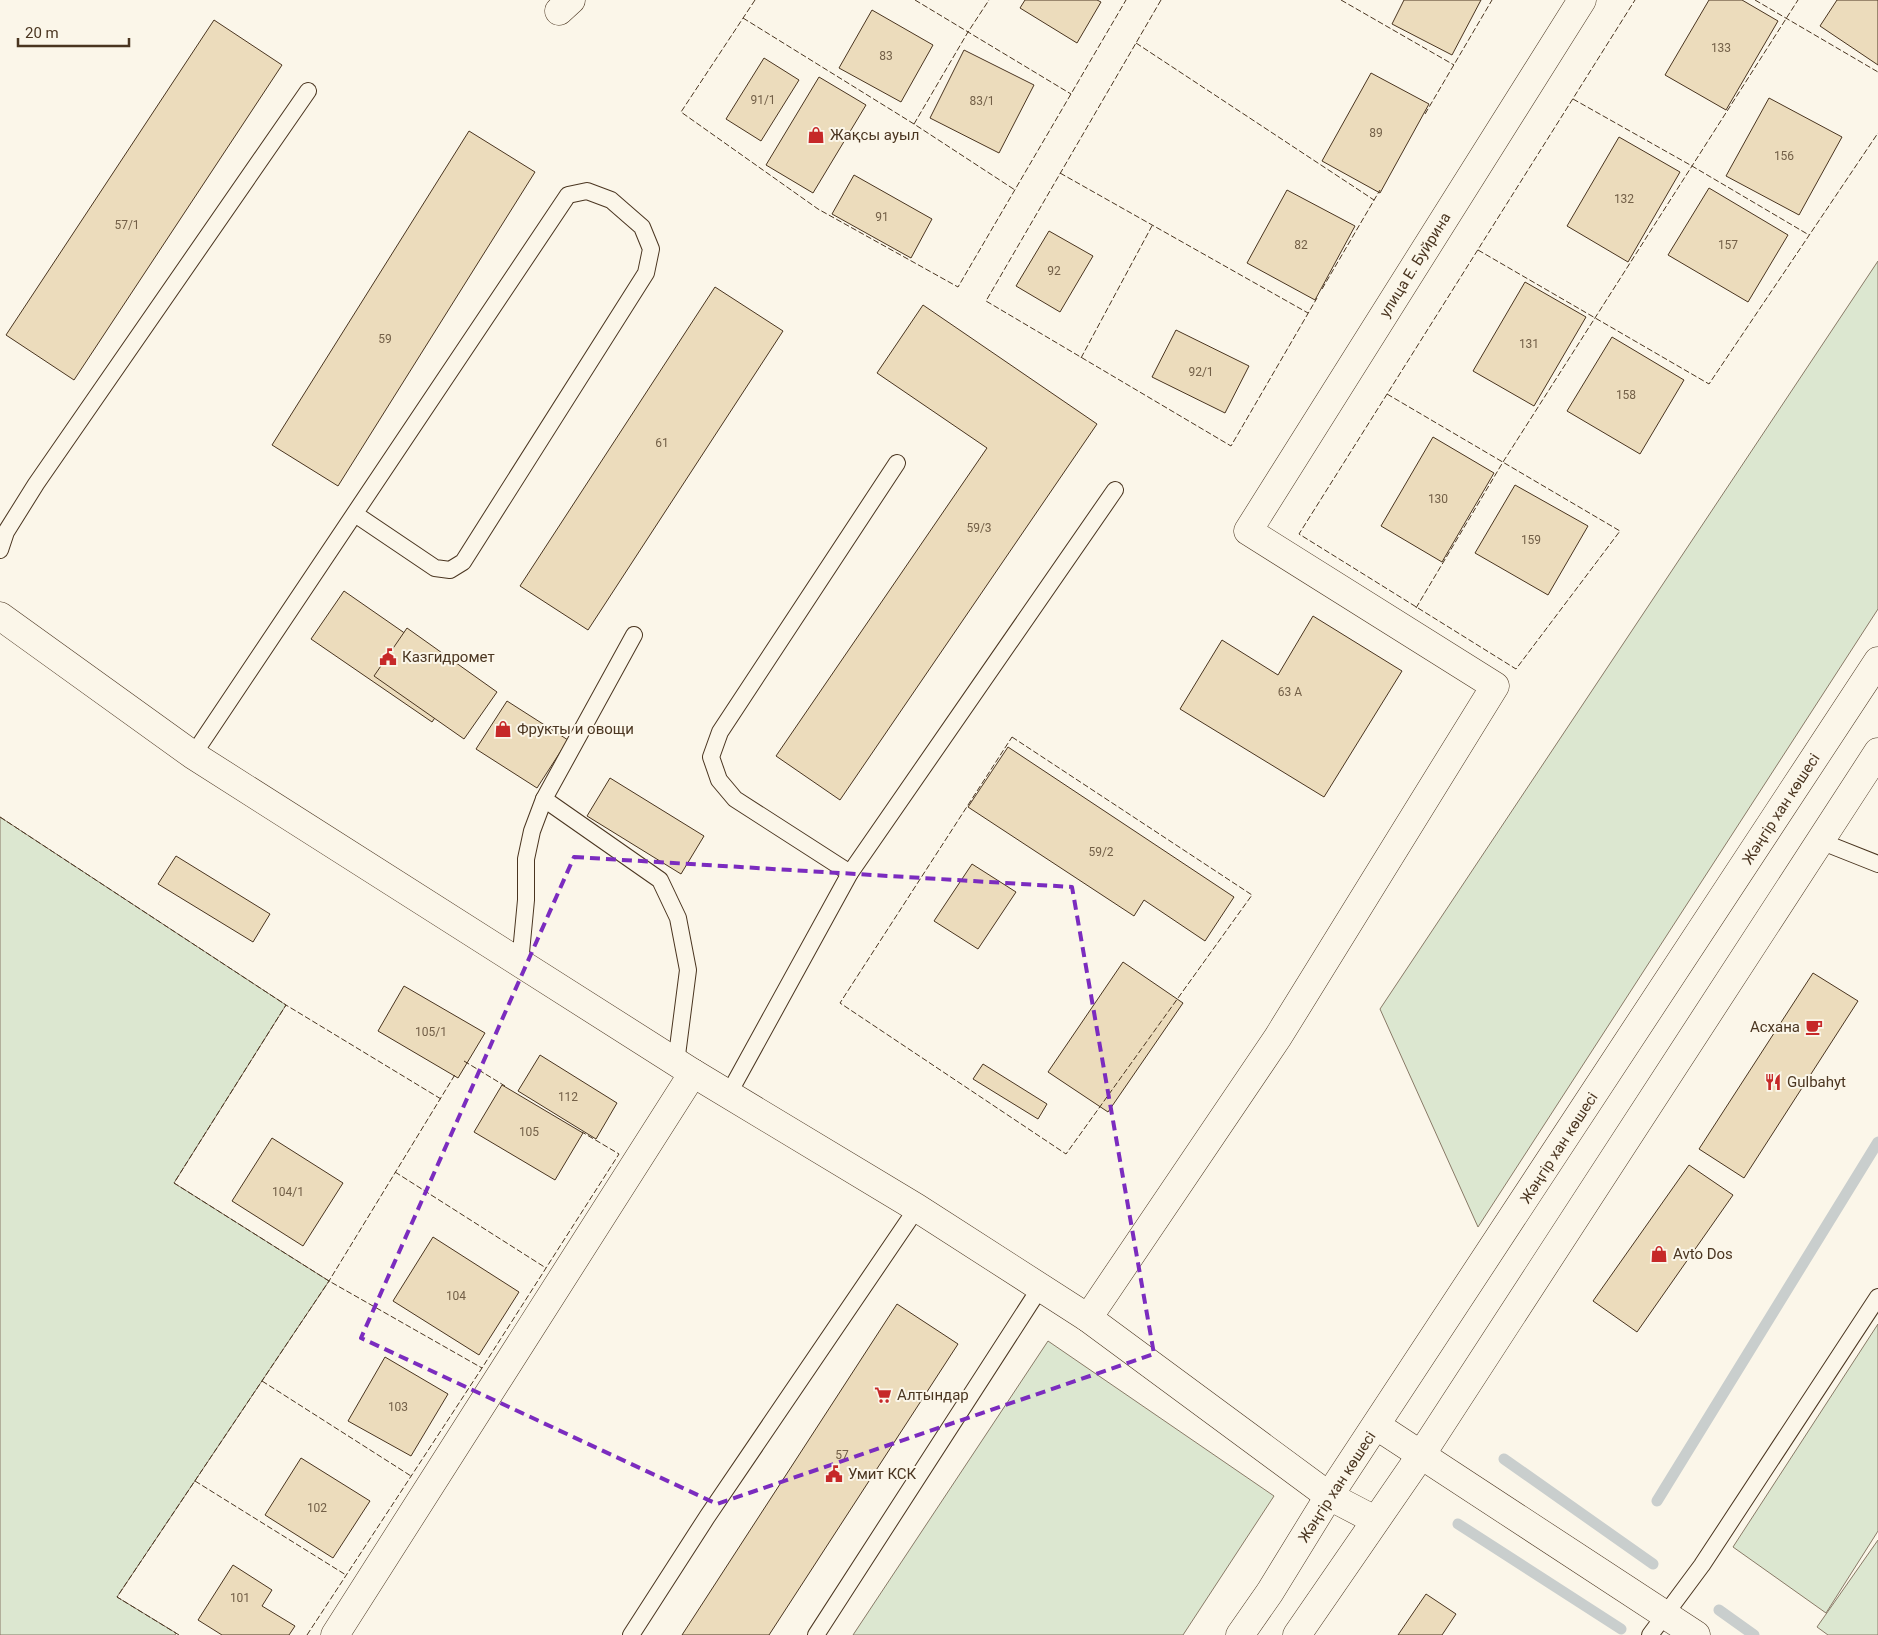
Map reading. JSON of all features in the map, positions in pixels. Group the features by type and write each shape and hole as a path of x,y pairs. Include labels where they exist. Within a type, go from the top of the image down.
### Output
{"street":[{"name":"улица Е. Буйрина","path":"1088,1318 1278,1037 1495,686 1248,531 1582,0"},
{"path":"0,616 192,756 684,1068 917,1208 1088,1318 1330,1496 1375,1520"},
{"name":"Жәңгір хан көшесі","path":"1240,1635 1270,1592 1330,1496 1878,661"},
{"path":"1297,1635 1420,1455 1878,752"},
{"path":"335,1635 684,1068"},
{"path":"1377,1426 1658,1624 1696,1635"}],"lane":[{"path":"0,550 6,532 36,484 308,91"},
{"path":"192,756 568,195 587,191 611,200 642,227 651,248 646,273 463,562 450,570 435,568 355,514"},
{"path":"850,874 735,799 719,780 711,757 720,732 897,464"},
{"path":"728,1095 850,874 1115,490"},
{"path":"520,963 526,900 526,859 532,831 544,799 634,635"},
{"path":"544,799 660,880 678,918 688,970 684,1068"},
{"path":"1820,841 1878,864"},
{"path":"631,1635 707,1517 917,1208"},
{"path":"816,1635 1040,1288"},
{"path":"1658,1624 1702,1565 1878,1297"}],"highlighted area":[{"path":"574,857 1072,887 1154,1354 717,1504 361,1338"}],"green space":[{"path":"1878,261 1878,609 1478,1227 1380,1009"},
{"path":"0,817 286,1005 174,1183 329,1281 117,1597 176,1633 175,1635 0,1635"},
{"path":"1878,1324 1878,1531 1826,1613 1733,1547"},
{"path":"1048,1341 1274,1496 1183,1635 853,1635"},
{"path":"1878,1540 1878,1635 1828,1635 1817,1627"}],"building":[{"path":"1025,0 1097,0 1101,2 1077,43 1020,8"},
{"path":"1404,0 1481,0 1452,55 1392,24"},
{"path":"1709,0 1742,0 1778,21 1726,110 1665,75"},
{"path":"1837,0 1878,0 1878,65 1820,26"},
{"path":"872,10 933,45 901,102 839,68"},
{"path":"214,20 282,65 74,380 6,335"},
{"path":"964,50 1034,85 999,153 930,118"},
{"path":"764,58 799,80 761,141 726,119"},
{"path":"1371,73 1429,104 1380,193 1322,161"},
{"path":"819,77 866,105 813,193 766,165"},
{"path":"1769,98 1842,137 1799,215 1726,176"},
{"path":"469,131 535,172 338,486 272,445"},
{"path":"1619,137 1680,172 1628,262 1567,226"},
{"path":"854,175 932,219 911,258 832,214"},
{"path":"1709,188 1788,235 1748,302 1668,255"},
{"path":"1287,190 1355,226 1315,300 1247,263"},
{"path":"1049,231 1093,256 1060,312 1016,286"},
{"path":"1525,282 1586,317 1534,406 1473,371"},
{"path":"715,287 783,331 588,630 520,586"},
{"path":"923,305 1097,424 840,800 776,756 987,448 877,373"},
{"path":"1176,330 1249,366 1225,413 1152,377"},
{"path":"1612,337 1684,380 1640,454 1567,411"},
{"path":"1433,437 1494,473 1442,562 1381,526"},
{"path":"1515,485 1588,526 1548,595 1475,553"},
{"name":"Казгидромет","path":"344,591 465,675 432,722 311,639"},
{"path":"1313,616 1402,671 1324,797 1180,709 1222,640 1278,675"},
{"path":"407,628 497,692 464,739 374,676"},
{"path":"507,701 568,740 537,788 476,749"},
{"path":"1008,747 1234,897 1205,941 1144,900 1134,916 968,807"},
{"path":"610,778 704,836 681,874 587,816"},
{"path":"176,856 270,914 253,942 158,884"},
{"path":"972,864 1016,892 978,949 934,921"},
{"path":"1123,962 1183,1003 1108,1112 1048,1072"},
{"path":"1813,973 1858,1001 1744,1178 1699,1149"},
{"path":"404,986 485,1033 458,1078 378,1031"},
{"path":"540,1055 617,1103 596,1139 518,1091"},
{"path":"983,1064 1047,1104 1038,1119 973,1079"},
{"path":"502,1085 583,1133 555,1180 474,1132"},
{"path":"272,1138 343,1183 303,1246 232,1201"},
{"path":"1689,1165 1733,1195 1637,1332 1593,1301"},
{"path":"433,1237 519,1292 479,1355 393,1301"},
{"path":"897,1304 958,1344 769,1635 682,1635"},
{"path":"385,1357 448,1394 411,1456 348,1421"},
{"path":"301,1458 370,1501 333,1558 265,1515"},
{"path":"233,1565 272,1590 262,1606 295,1626 289,1635 222,1635 198,1620"},
{"path":"1426,1594 1456,1614 1442,1635 1398,1635"}],"waterway":[{"path":"1657,1501 1878,1142"},
{"path":"1504,1459 1653,1564"},
{"path":"1458,1524 1621,1629"},
{"path":"1719,1610 1754,1635"}],"fence":[{"path":"755,0 681,112 818,209 958,287 1126,0"},
{"path":"915,0 1071,94"},
{"path":"914,124 989,0"},
{"path":"1161,0 986,301 1231,446 1317,298"},
{"path":"1341,0 1454,65"},
{"path":"1425,114 1492,0"},
{"path":"1387,394 1620,531 1516,669 1299,534 1383,400 1635,0"},
{"path":"1755,0 1878,72"},
{"path":"1416,608 1503,462 1798,0"},
{"path":"743,18 914,124 1015,190"},
{"path":"1136,43 1374,200"},
{"path":"1573,99 1809,235"},
{"path":"1478,250 1709,384 1878,133"},
{"path":"1060,173 1308,313"},
{"path":"1322,289 1380,190"},
{"path":"1081,358 1153,224"},
{"path":"1012,737 1252,895 1066,1154 840,1003 1012,737"},
{"path":"0,817 286,1005"},
{"path":"441,1099 286,1005 174,1183 329,1281 482,1368"},
{"path":"464,1061 505,1086"},
{"path":"179,1635 117,1597 329,1281 456,1073"},
{"path":"307,1635 482,1368 619,1154 582,1132"},
{"path":"395,1172 546,1268"},
{"path":"262,1381 411,1476"},
{"path":"195,1481 346,1575"}],"place":[{"name":"Жақсы ауыл","path":"816,135"},
{"name":"Казгидромет","path":"388,657"},
{"name":"Фрукты и овощи","path":"503,729"},
{"name":"Асхана","path":"1814,1027"},
{"name":"Gulbahyt","path":"1773,1082"},
{"name":"Avto Dos","path":"1659,1254"},
{"name":"Алтындар","path":"883,1395"},
{"name":"Умит КСК","path":"834,1474"}]}
